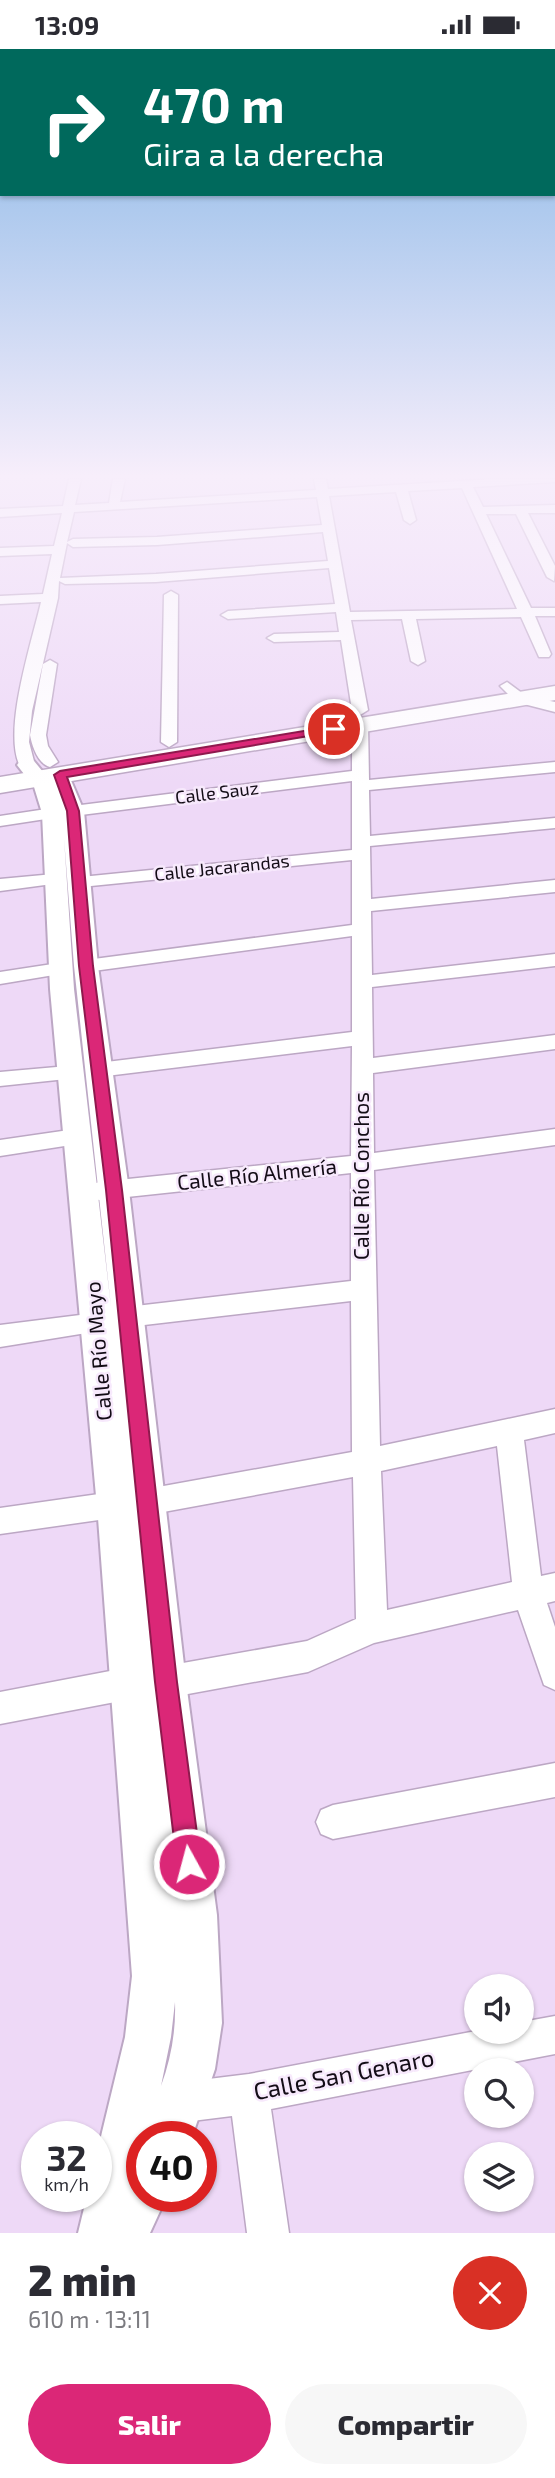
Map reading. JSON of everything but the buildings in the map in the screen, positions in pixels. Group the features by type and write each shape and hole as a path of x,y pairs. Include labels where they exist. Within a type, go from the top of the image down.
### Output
{"main road":[{"path":"0,769 44,770 514,692 555,678"},
{"path":"514,692 555,693"},
{"path":"0,785 44,770 169,741 360,718"}],"street":[{"name":"Calle Río Mayo","path":"44,770 22,756 21,742 24,711 56,581"},
{"name":"Calle Río Mayo","path":"65,581 42,711 40,745 44,770 63,812 83,1072 99,1191 130,1503 131,1683 155,1976 148,2037 104,2233"},
{"name":"Calle Río Conchos","path":"338,581 360,718 363,982 361,1067 364,1163 362,1290 365,1462 372,1627"},
{"path":"518,581 524,613 544,654"},
{"path":"169,741 170,595"},
{"path":"0,600 51,598"},
{"path":"228,615 555,612"},
{"path":"408,615 418,661"},
{"path":"274,638 347,636"},
{"path":"536,637 555,637"},
{"path":"514,692 555,707"},
{"path":"24,711 42,711"},
{"name":"Calle Sauz","path":"0,821 360,781 555,767"},
{"name":"Calle Jacarandas","path":"0,885 67,881 555,823"},
{"path":"0,978 555,886"},
{"path":"363,982 555,960"},
{"path":"0,1079 83,1072 361,1038"},
{"path":"361,1067 555,1042"},
{"name":"Calle Río Mayo","path":"83,1072 76,1137 99,1191"},
{"path":"0,1148 76,1137"},
{"name":"Calle Río Almería","path":"99,1191 364,1163 555,1137"},
{"path":"0,1336 362,1290"},
{"path":"0,1521 130,1503 365,1462 555,1421"},
{"path":"509,1431 555,1674"},
{"name":"Calle Río Mayo","path":"130,1503 166,1682 195,1915 199,2023 191,2069 174,2120"},
{"path":"166,1682 308,1656 372,1627 541,1590"},
{"path":"0,1708 131,1683"},
{"path":"333,1822 555,1780"},
{"name":"Calle San Genaro","path":"132,2106 174,2120 249,2094 555,2035"},
{"path":"249,2094 268,2233"},
{"path":"124,2233 134,2212"}],"route":[{"path":"189,1864 166,1682 114,1190 86,966 73,811 60,775 334,729"}]}
